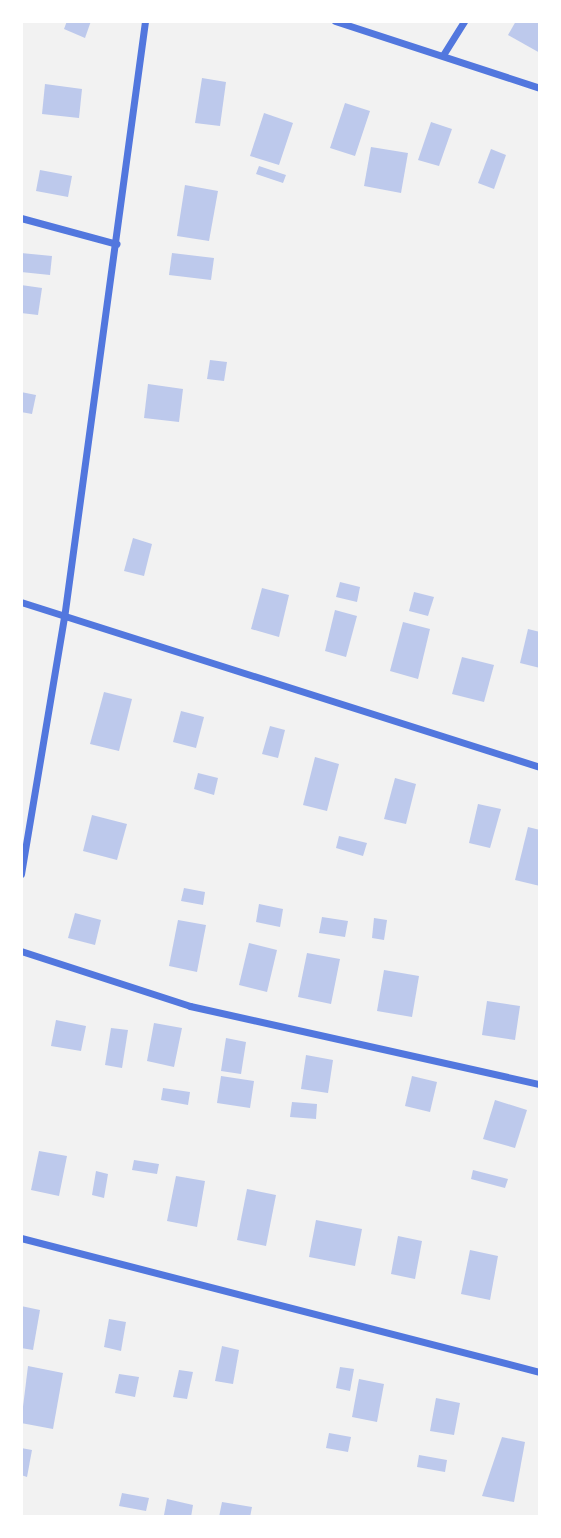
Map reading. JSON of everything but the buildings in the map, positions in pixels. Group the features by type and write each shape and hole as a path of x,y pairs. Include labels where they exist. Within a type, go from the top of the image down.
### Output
{"street":[{"path":"21,874 64,618 117,244 145,21"},
{"path":"335,21 540,88"},
{"path":"443,55 464,21"},
{"path":"21,218 117,244"},
{"path":"21,602 64,618 540,767"},
{"path":"21,951 190,1006 540,1084"},
{"path":"21,1238 540,1372"}]}
